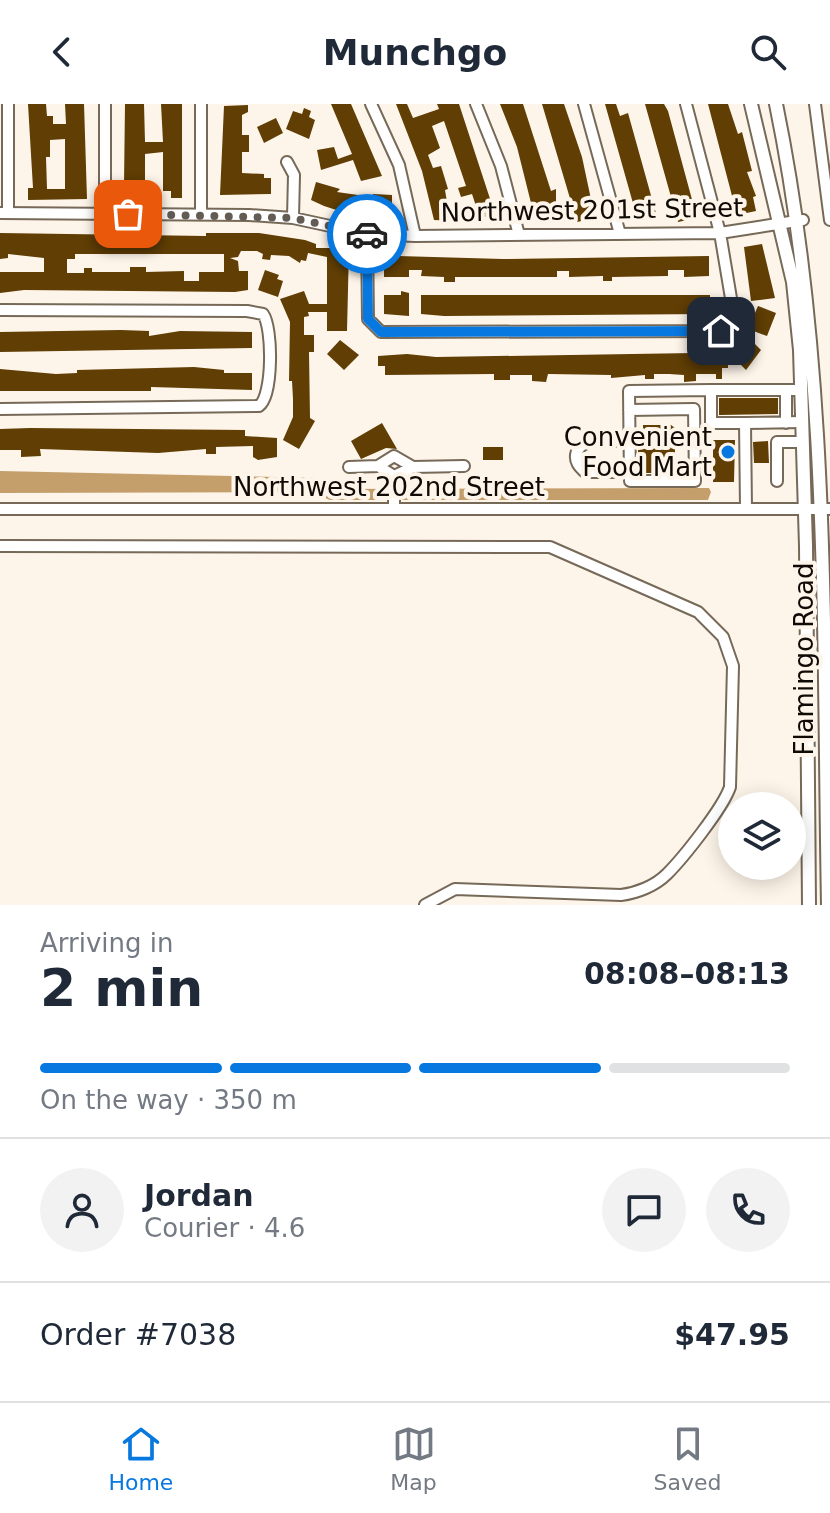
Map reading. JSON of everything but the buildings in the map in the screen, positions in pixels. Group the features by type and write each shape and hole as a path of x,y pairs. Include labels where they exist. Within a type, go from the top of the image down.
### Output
{"main road":[{"name":"Flamingo Road","path":"751,104 793,282 801,390 809,905"},
{"name":"Flamingo Road","path":"776,104 803,220 818,349 828,509 828,905"}],"street":[{"path":"4,213 8,104"},
{"path":"105,104 105,214"},
{"path":"201,104 201,215"},
{"path":"371,104 399,165 415,236"},
{"path":"476,104 501,166 519,235"},
{"path":"584,104 620,234"},
{"path":"367,234 368,319 381,332 721,331 729,326 734,316 720,233 686,104"},
{"path":"815,104 826,156 830,219"},
{"path":"287,162 294,175 296,191 293,218"},
{"name":"Northwest 201st Street","path":"4,213 293,218 367,234 415,236 720,233 803,220"},
{"path":"0,310 247,311 263,314 269,325 269,391 264,402 251,408 0,409"},
{"path":"711,390 711,423 802,422"},
{"path":"786,390 786,423"},
{"path":"629,410 694,409 695,481 630,481 629,441 629,410 629,391 801,390"},
{"path":"745,423 746,509"},
{"path":"629,441 589,442 580,447 576,455 578,465 585,472 630,472"},
{"path":"777,481 777,442 803,442"},
{"path":"349,467 378,466 394,456 413,467 464,466"},
{"path":"378,466 394,482 394,505"},
{"path":"394,482 413,467"},
{"name":"Northwest 202nd Street","path":"0,509 394,505 828,509"},
{"path":"0,546 550,547 687,606 715,627 728,646 733,666 730,787 723,803 666,875 645,888 621,895 455,889 425,905"}],"shaded area":[{"path":"0,471 319,478 325,489 709,488 711,492 708,500 330,500 310,492 0,493"}],"way so far":[{"path":"128,214 293,218 367,234"}],"place":[{"name":"Convenient Food Mart","path":"728,452"}],"route":[{"path":"367,234 368,319 381,332 721,331"}]}
